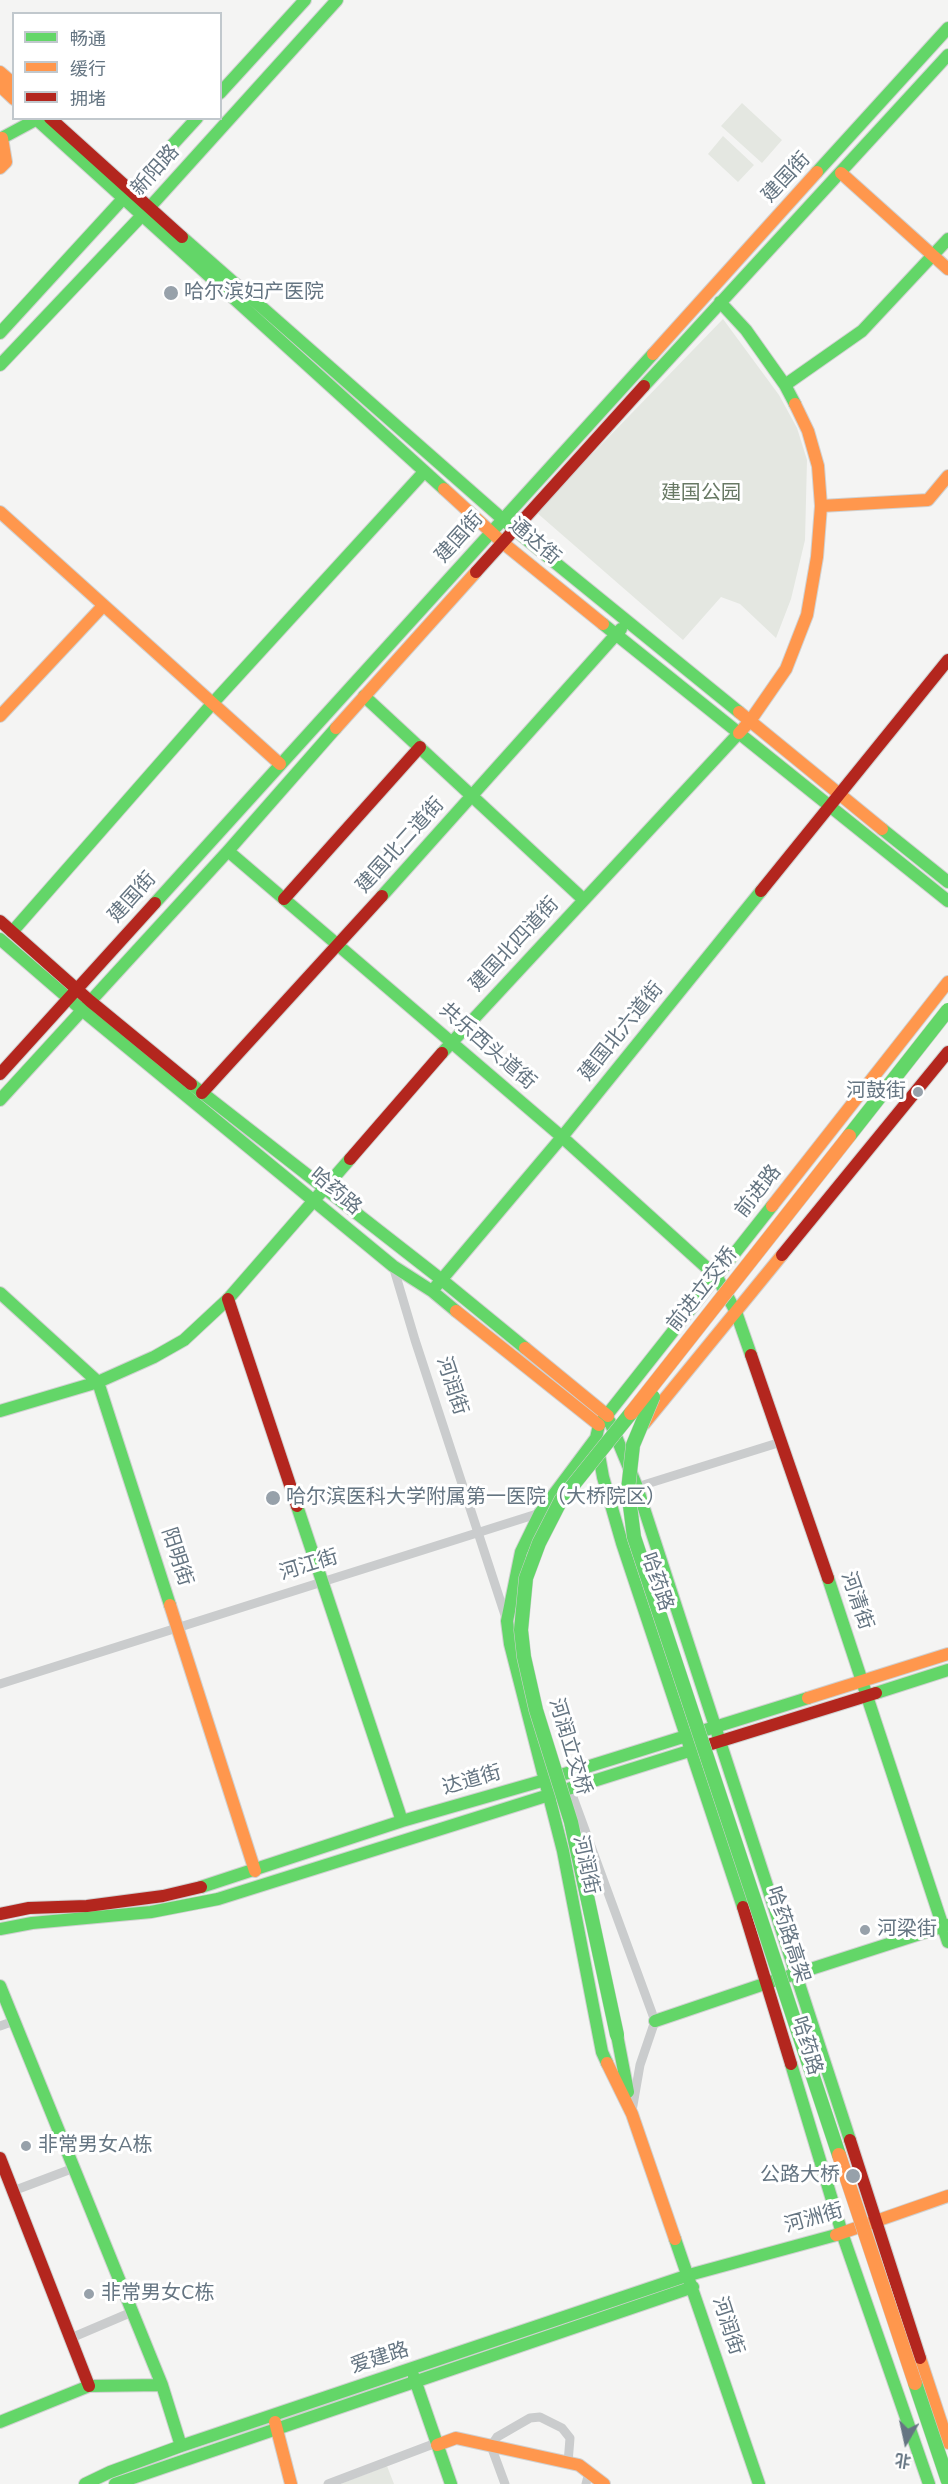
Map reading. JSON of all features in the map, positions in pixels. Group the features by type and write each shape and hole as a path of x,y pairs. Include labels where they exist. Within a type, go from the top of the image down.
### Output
{"main road":[{"path":"222,91 305,0"},
{"name":"新阳路","path":"0,365 145,212 337,0"},
{"name":"建国街","path":"0,1074 948,28"},
{"name":"建国街","path":"0,1100 228,851 364,696 720,302 948,55"},
{"path":"0,72 12,82"},
{"path":"0,86 12,97"},
{"path":"0,168 6,162 1,138 38,120"},
{"name":"通达街","path":"41,120 503,520 750,721 835,801 948,900"},
{"name":"新阳路","path":"0,333 195,120"},
{"path":"841,172 948,269"},
{"name":"通达街","path":"145,212 503,543 740,732 948,882"},
{"path":"785,385 862,332 948,239"},
{"name":"建国北四道街","path":"0,1412 98,1382 154,1358 184,1340 228,1299 452,1042 750,721 786,669 807,615 817,556 821,506 818,466 808,431 785,385 746,330 720,302"},
{"path":"6,935 212,704 424,472"},
{"path":"821,506 928,500 948,476"},
{"path":"0,512 280,764"},
{"path":"0,716 103,606"},
{"name":"建国北二道街","path":"202,1093 628,622"},
{"name":"建国北六道街","path":"437,1286 562,1137 948,660"},
{"path":"364,696 583,899"},
{"path":"284,898 420,747"},
{"name":"共乐西头道街","path":"228,851 562,1137 717,1277"},
{"name":"哈药路","path":"0,921 6,935 86,1006 320,1195 437,1286 601,1426 622,1453 637,1487 718,1742 948,2443"},
{"name":"前进路","path":"601,1426 948,982"},
{"name":"哈药路","path":"86,1006 202,1093 320,1195 393,1266 437,1286"},
{"name":"前进立交桥","path":"522,1611 523,1592 531,1562 561,1500 667,1369 948,1010"},
{"path":"603,1477 948,1052"},
{"path":"931,1072 948,1068"},
{"name":"河清街","path":"717,1277 736,1312 866,1688 945,1926 948,1942"},
{"name":"阳明街","path":"0,1293 98,1382 255,1871"},
{"path":"228,1299 402,1821"},
{"name":"哈药路高架","path":"667,1369 643,1417 633,1445 628,1490 634,1537 948,2481"},
{"path":"540,1513 601,1426"},
{"name":"哈药路","path":"601,1426 603,1477 622,1543 692,1749 767,1983 842,2233 929,2484"},
{"name":"河润街","path":"540,1513 521,1552 507,1621 515,1665 550,1796 580,1934 602,2052 632,2114 759,2484"},
{"name":"河润立交桥","path":"522,1611 521,1630 524,1657 536,1710 571,1822 632,2114"},
{"name":"达道街","path":"0,1929 32,1923 151,1911 218,1899 718,1742 866,1688 948,1654"},
{"path":"866,1688 948,1670"},
{"name":"达道街","path":"0,1914 29,1908 87,1906 163,1896 203,1887 402,1821 545,1780 687,1734 866,1688"},
{"path":"654,2020 945,1926"},
{"path":"0,1986 162,2385 181,2446"},
{"path":"0,2158 89,2385"},
{"name":"河洲街","path":"691,2281 842,2233 948,2196"},
{"name":"爱建路","path":"115,2484 411,2369 691,2281"},
{"name":"爱建路","path":"86,2484 110,2472 181,2446 416,2383 691,2281"},
{"path":"411,2369 451,2484"},
{"path":"0,2422 89,2385 162,2385"},
{"path":"275,2422 291,2484"},
{"path":"437,2444 456,2438 579,2465 587,2478 604,2484"}],"street":[{"name":"河润街","path":"393,1266 507,1621"},
{"path":"637,1487 781,1442"},
{"name":"河江街","path":"0,1684 540,1513"},
{"name":"河润街","path":"570,1789 654,2020 640,2065 632,2114"},
{"path":"0,2026 14,2021"},
{"path":"13,2191 74,2168"},
{"path":"71,2338 132,2312"},
{"path":"505,2484 491,2446 497,2437 530,2418 540,2417 562,2427 570,2438 568,2463"},
{"path":"328,2484 437,2444"}],"green space":[{"path":"742,103 782,140 762,163 721,126"},
{"path":"723,136 754,165 738,182 708,154"},
{"name":"建国公园","path":"723,319 779,395 797,428 807,460 805,540 791,599 776,638 740,604 721,597 683,640 536,512"},
{"path":"387,2466 394,2484 340,2484"}],"traffic: fast":[{"path":"222,91 305,0"},
{"path":"0,365 149,208 337,0"},
{"path":"817,172 948,28"},
{"path":"644,386 948,55"},
{"path":"0,139 35,120"},
{"path":"37,120 444,489"},
{"path":"0,333 195,120"},
{"path":"182,237 515,530 739,712"},
{"path":"785,385 862,331 948,239"},
{"path":"720,302 746,330 785,385 795,404"},
{"path":"155,903 653,354"},
{"path":"12,932 212,704 424,472"},
{"path":"603,624 948,901"},
{"path":"382,896 621,629"},
{"path":"364,696 583,899"},
{"path":"0,1100 228,851 336,728"},
{"path":"442,1053 739,733"},
{"path":"882,829 948,882"},
{"path":"228,851 562,1137 717,1277 736,1312 751,1355"},
{"path":"432,1291 562,1137 761,891"},
{"path":"0,939 82,1010 393,1266 432,1291 456,1311"},
{"path":"849,1136 948,1010"},
{"path":"191,1084 442,1280 525,1348"},
{"path":"0,1411 98,1382 154,1357 184,1340 228,1299 350,1159"},
{"path":"743,1907 622,1543 603,1477 596,1438 599,1425 772,1206"},
{"path":"0,1293 98,1382 170,1605"},
{"path":"653,1397 633,1445 628,1490 634,1537 839,2155"},
{"path":"617,2035 571,1822 536,1710 524,1657 521,1630 526,1578 539,1543 561,1500 631,1413"},
{"path":"610,1422 637,1487 850,2140"},
{"path":"596,1438 540,1513 521,1552 507,1621 510,1644 563,1851 602,2052 607,2063"},
{"path":"297,1506 402,1821"},
{"path":"828,1578 948,1942"},
{"path":"876,1693 948,1670"},
{"path":"201,1887 402,1821 545,1780 808,1698"},
{"path":"0,1929 32,1923 151,1912 218,1899 708,1745"},
{"path":"789,1976 948,1925"},
{"path":"655,2021 773,1981"},
{"path":"0,1986 162,2385 181,2446"},
{"path":"617,2035 628,2092"},
{"path":"791,2064 842,2233 929,2484"},
{"path":"85,2484 110,2472 181,2446 689,2275 836,2235"},
{"path":"675,2239 759,2484"},
{"path":"115,2484 693,2287"},
{"path":"414,2377 451,2484"},
{"path":"915,2383 948,2481"},
{"path":"0,2422 89,2386 162,2385"}],"traffic: slow":[{"path":"0,72 12,82"},
{"path":"0,86 12,97"},
{"path":"0,168 6,162 2,138"},
{"path":"653,354 817,172"},
{"path":"841,173 948,269"},
{"path":"739,733 786,669 807,615 817,557 821,506 818,466 808,431 795,404"},
{"path":"821,506 928,500 948,476"},
{"path":"444,489 503,543 603,624"},
{"path":"0,512 280,764"},
{"path":"336,728 476,572"},
{"path":"0,716 103,606"},
{"path":"739,712 882,829"},
{"path":"772,1206 948,982"},
{"path":"631,1413 849,1136"},
{"path":"644,1424 782,1255"},
{"path":"456,1311 599,1425"},
{"path":"525,1348 608,1416"},
{"path":"170,1605 255,1871"},
{"path":"808,1698 948,1654"},
{"path":"607,2063 632,2114 675,2239"},
{"path":"839,2155 915,2383"},
{"path":"836,2235 948,2196"},
{"path":"920,2358 948,2443"},
{"path":"275,2422 291,2484"},
{"path":"437,2445 456,2438 579,2465 604,2484"}],"traffic: jam":[{"path":"52,120 182,237"},
{"path":"476,572 644,386"},
{"path":"761,891 948,660"},
{"path":"284,899 420,747"},
{"path":"202,1093 382,896"},
{"path":"0,1074 155,903"},
{"path":"0,921 90,1001 191,1084"},
{"path":"782,1255 948,1052"},
{"path":"350,1159 442,1053"},
{"path":"228,1299 297,1506"},
{"path":"751,1355 828,1578"},
{"path":"708,1745 876,1693"},
{"path":"0,1914 29,1908 87,1906 163,1896 201,1887"},
{"path":"743,1907 791,2064"},
{"path":"850,2140 920,2358"},
{"path":"0,2158 89,2386"}],"place":[{"name":"哈尔滨妇产医院","path":"171,293"},
{"name":"河鼓街","path":"918,1092"},
{"name":"哈尔滨医科大学附属第一医院（大桥院区）","path":"273,1498"},
{"name":"河梁街","path":"865,1930"},
{"name":"非常男女A栋","path":"26,2146"},
{"name":"公路大桥","path":"853,2176"},
{"name":"非常男女C栋","path":"89,2294"}]}
